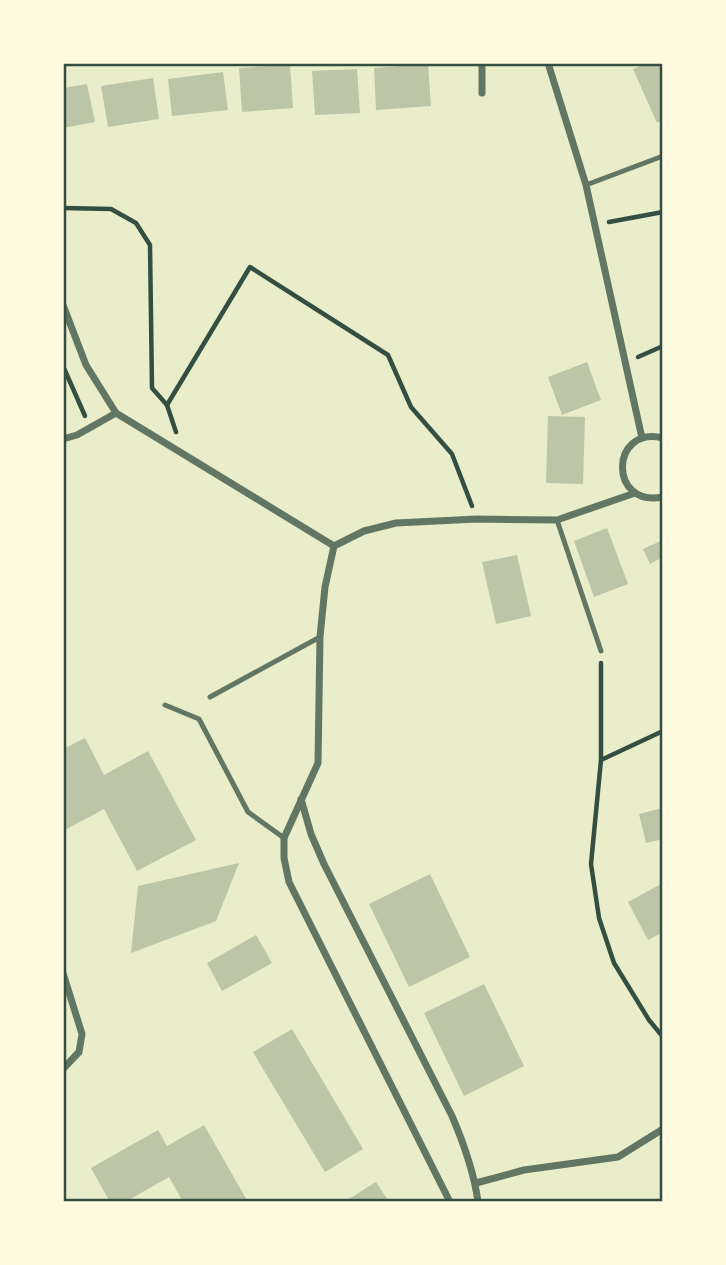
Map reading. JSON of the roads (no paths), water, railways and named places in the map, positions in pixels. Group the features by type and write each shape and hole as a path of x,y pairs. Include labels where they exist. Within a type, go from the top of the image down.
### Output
{"street":[{"path":"482,63 482,93"},
{"path":"548,63 586,185 642,438"},
{"path":"63,305 86,365 116,413 334,546"},
{"path":"63,439 116,413"},
{"path":"663,438 642,438 627,450 623,459 624,478 635,493 652,499 663,497"},
{"path":"450,1202 289,882 284,858 284,838 318,763 320,637 325,587 334,546 364,530 396,523 477,519 557,520 635,493"},
{"path":"301,798 311,834 324,864 452,1115 465,1145 476,1183 478,1202"},
{"path":"63,973 82,1034 79,1052 63,1069"},
{"path":"476,1183 524,1170 618,1157 663,1129"}],"lane":[{"path":"586,185 663,156"},
{"path":"557,520 601,651"},
{"path":"210,697 320,637"},
{"path":"165,705 199,719 248,812 284,838"}]}
